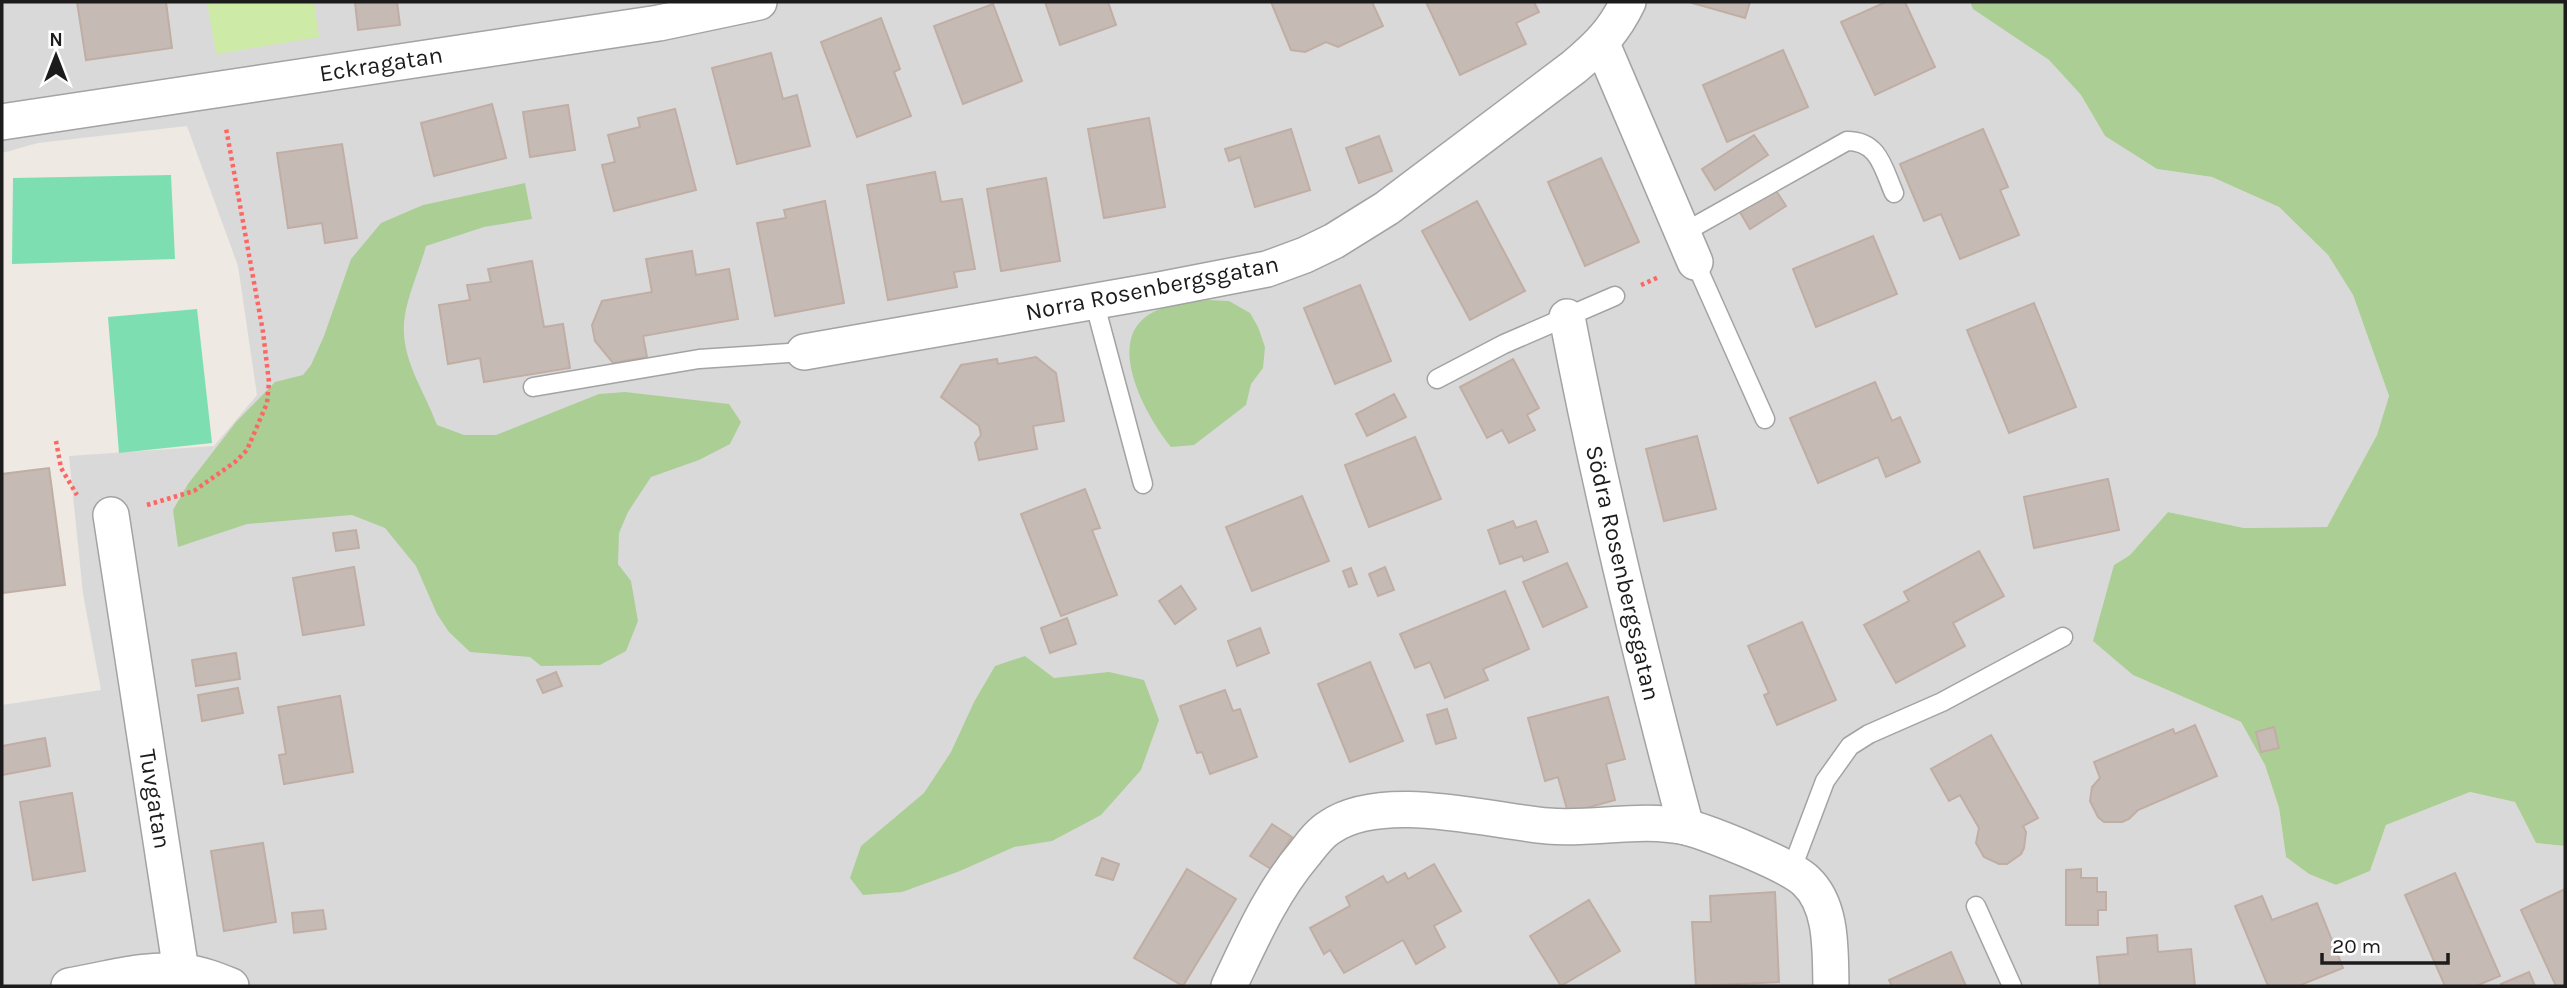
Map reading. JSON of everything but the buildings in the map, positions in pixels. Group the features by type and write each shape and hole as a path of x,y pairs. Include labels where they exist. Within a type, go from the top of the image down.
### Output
{"street":[{"name":"Eckragatan","path":"2,122 659,23 759,2"},
{"name":"Norra Rosenbergsgatan","path":"804,352 1267,269 1334,241 1387,208 1602,44 1628,2"},
{"path":"1602,44 1689,247"},
{"name":"Södra Rosenbergsgatan","path":"1567,317 1613,541 1686,827"},
{"name":"Tuvgatan","path":"111,515 181,971"},
{"path":"1229,986 1266,908 1292,868 1329,827 1366,813 1421,810 1471,814 1549,826 1634,823 1686,827 1791,871 1805,879 1815,891 1823,908 1831,986"},
{"path":"69,986 181,971 205,975 231,986"}],"lane":[{"path":"1765,419 1689,247 1847,141 1858,141 1877,154 1894,193"},
{"path":"1437,379 1494,349 1615,296"},
{"path":"1094,301 1143,484"},
{"path":"533,387 699,359 804,352"},
{"path":"1791,871 1825,780 1850,746 1869,734 1942,702 2063,637"},
{"path":"1976,906 2012,986"}],"path":[{"path":"56,441 61,468 81,503 111,515 194,491 215,478 247,450 267,403 269,382 263,332 220,89"},
{"path":"1615,296 1689,247"}],"shaded area":[{"path":"2,2 1970,2 1974,9 2049,60 2081,95 2105,136 2157,169 2212,177 2279,207 2328,255 2353,295 2389,396 2377,435 2327,527 2244,528 2168,512 2130,555 2114,565 2133,675 2241,722 2265,765 2279,808 2286,857 2309,874 2336,885 2370,871 2386,825 2470,792 2515,802 2536,843 2565,846 2565,986 2,986 2,705 101,690 83,594 69,456 214,446 257,395 238,266 187,126 38,143 2,153"}],"green space":[{"path":"207,2 314,2 319,37 216,54"},
{"path":"1970,2 2565,2 2565,846 2536,843 2515,802 2470,792 2386,825 2370,871 2336,885 2309,874 2286,857 2279,808 2265,765 2241,722 2133,675 2093,641 2114,565 2130,555 2168,512 2244,528 2327,527 2377,435 2389,396 2353,295 2328,255 2279,207 2212,177 2157,169 2105,136 2081,95 2049,60 1973,9"},
{"path":"171,175 175,259 12,264 13,178"},
{"path":"525,183 532,219 484,227 426,246 409,299 404,330 409,358 437,425 464,435 496,435 599,394 625,392 729,404 741,422 730,444 699,460 651,477 628,512 619,533 618,564 631,581 638,621 626,651 600,665 541,666 530,657 470,652 449,632 437,614 416,566 385,528 352,515 247,524 178,547 173,510 188,484 236,422 275,382 303,375 311,365 351,259 381,223 423,205"},
{"path":"1208,300 1229,301 1250,313 1265,347 1263,368 1251,384 1246,405 1194,445 1171,447 1143,403 1136,385 1131,367 1133,333 1142,320 1156,311 1173,305"},
{"path":"197,309 212,443 119,453 108,317"},
{"path":"1025,656 1054,678 1109,672 1144,680 1159,720 1141,770 1101,815 1052,841 1014,847 960,871 902,892 863,895 850,878 861,846 924,793 951,752 974,702 995,666"}]}
